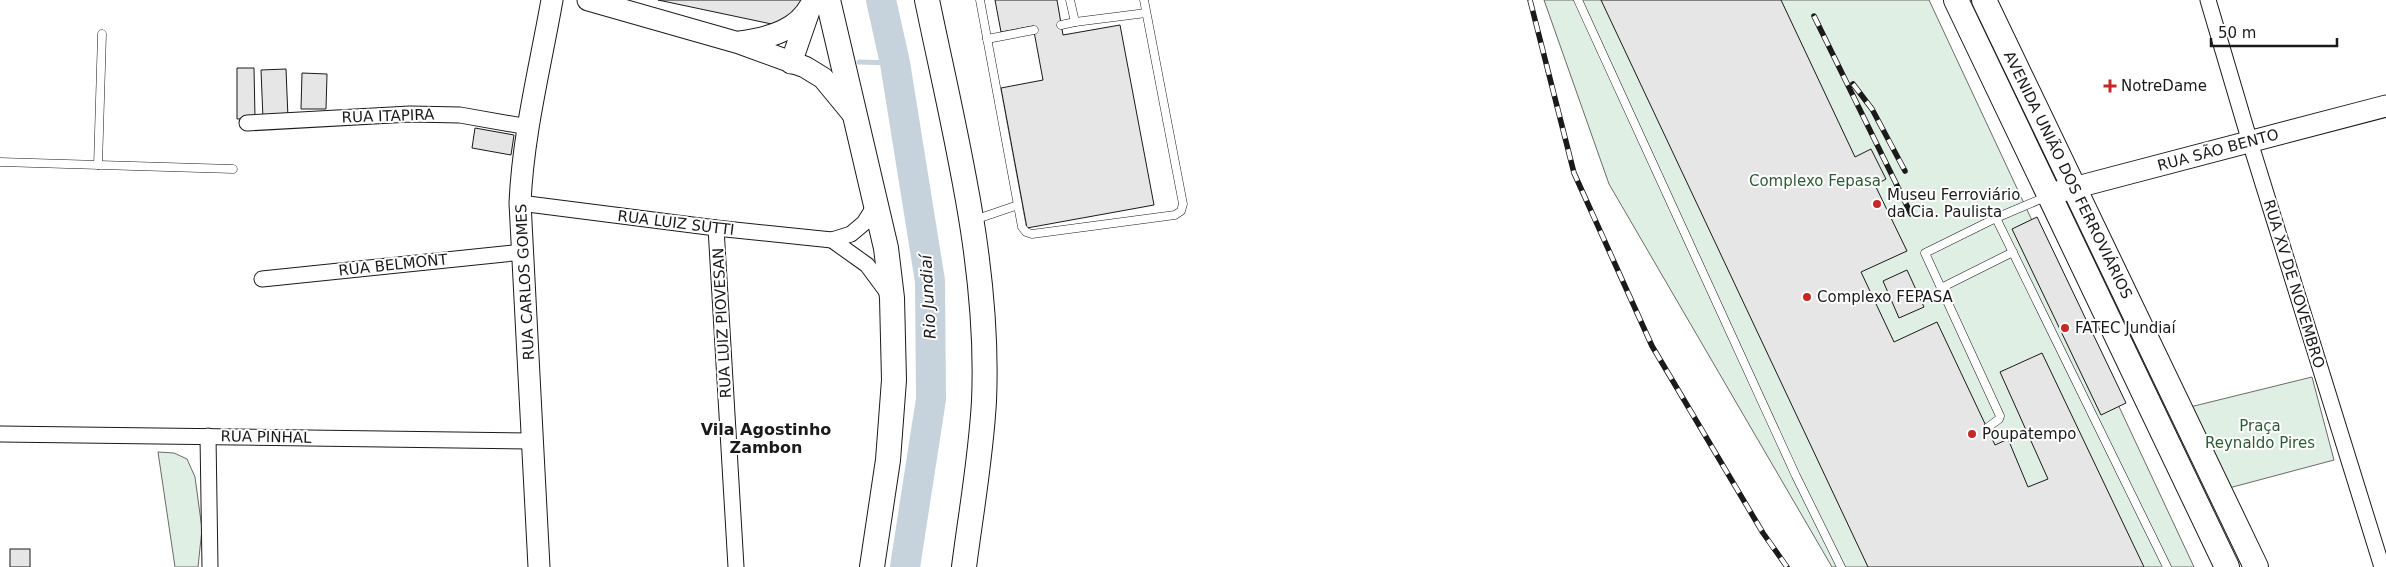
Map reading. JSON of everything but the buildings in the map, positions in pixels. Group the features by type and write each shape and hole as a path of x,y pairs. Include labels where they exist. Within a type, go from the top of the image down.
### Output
{"main road":[{"path":"926,0 972,221 982,313 984,400 964,567"},
{"name":"AVENIDA UNIÃO DOS FERROVIÁRIOS","path":"1956,0 2051,194 2227,567"},
{"name":"AVENIDA UNIÃO DOS FERROVIÁRIOS","path":"1984,0 2256,567"},
{"path":"817,3 856,118 886,248 892,298 894,380 888,460 872,567"}],"street":[{"name":"RUA CARLOS GOMES","path":"539,567 520,203 522,165 552,0"},
{"path":"588,0 739,43 805,67 823,78 856,118"},
{"name":"RUA XV DE NOVEMBRO","path":"2208,0 2250,142 2382,567"},
{"path":"739,43 768,38 785,31 817,3"},
{"path":"791,63 817,3"},
{"name":"RUA SÃO BENTO","path":"2051,194 2250,142 2356,118 2386,106"},
{"name":"RUA ITAPIRA","path":"247,123 410,114 460,115 528,128"},
{"name":"RUA LUIZ SUTTI","path":"520,203 716,228 832,240 851,234 864,223 876,204"},
{"name":"RUA LUIZ PIOVESAN","path":"716,228 736,567"},
{"name":"RUA LUIZ SUTTI","path":"832,240 867,265 892,298"},
{"name":"RUA BELMONT","path":"262,279 523,252"},
{"name":"RUA PINHAL","path":"0,434 532,441"},
{"path":"208,436 210,567"}],"lane":[{"path":"980,0 1022,227 1026,232 1032,234 1175,215 1181,211 1184,204 1144,0"},
{"path":"1070,0 1075,22"},
{"path":"1578,0 1788,459 1841,567"},
{"path":"1061,25 1146,13"},
{"path":"987,39 1034,30"},
{"path":"98,165 102,34"},
{"path":"0,162 232,169"},
{"path":"1987,428 1999,420 2000,416 1925,253 1996,218 2051,194"},
{"path":"972,221 1018,205"},
{"path":"1996,218 2167,567"},
{"path":"1941,288 2013,252"}],"green space":[{"name":"Complexo Fepasa","path":"1544,0 1929,0 2194,567 1832,567 1609,184"},
{"name":"Praça Reynaldo Pires","path":"2312,377 2334,460 2229,488 2190,407"},
{"path":"158,452 174,453 187,459 195,477 202,529 198,567 175,567"}],"waterway":[{"name":"Rio Jundiaí","path":"881,0 895,63 930,281 931,399 905,567"},
{"path":"859,62 895,63"}],"railway":[{"path":"1530,0 1574,173 1652,346 1763,533 1787,567"},
{"path":"1814,16 1911,214"},
{"path":"1853,84 1872,109 1905,171"}],"place":[{"name":"NotreDame","path":"2110,86"},
{"name":"Museu Ferroviário da Cia. Paulista","path":"1877,204"},
{"name":"Complexo FEPASA","path":"1807,297"},
{"name":"FATEC Jundiaí","path":"2065,328"},
{"name":"Poupatempo","path":"1972,434"}],"district":[{"name":"Vila Agostinho Zambon","path":"766,438"}]}
